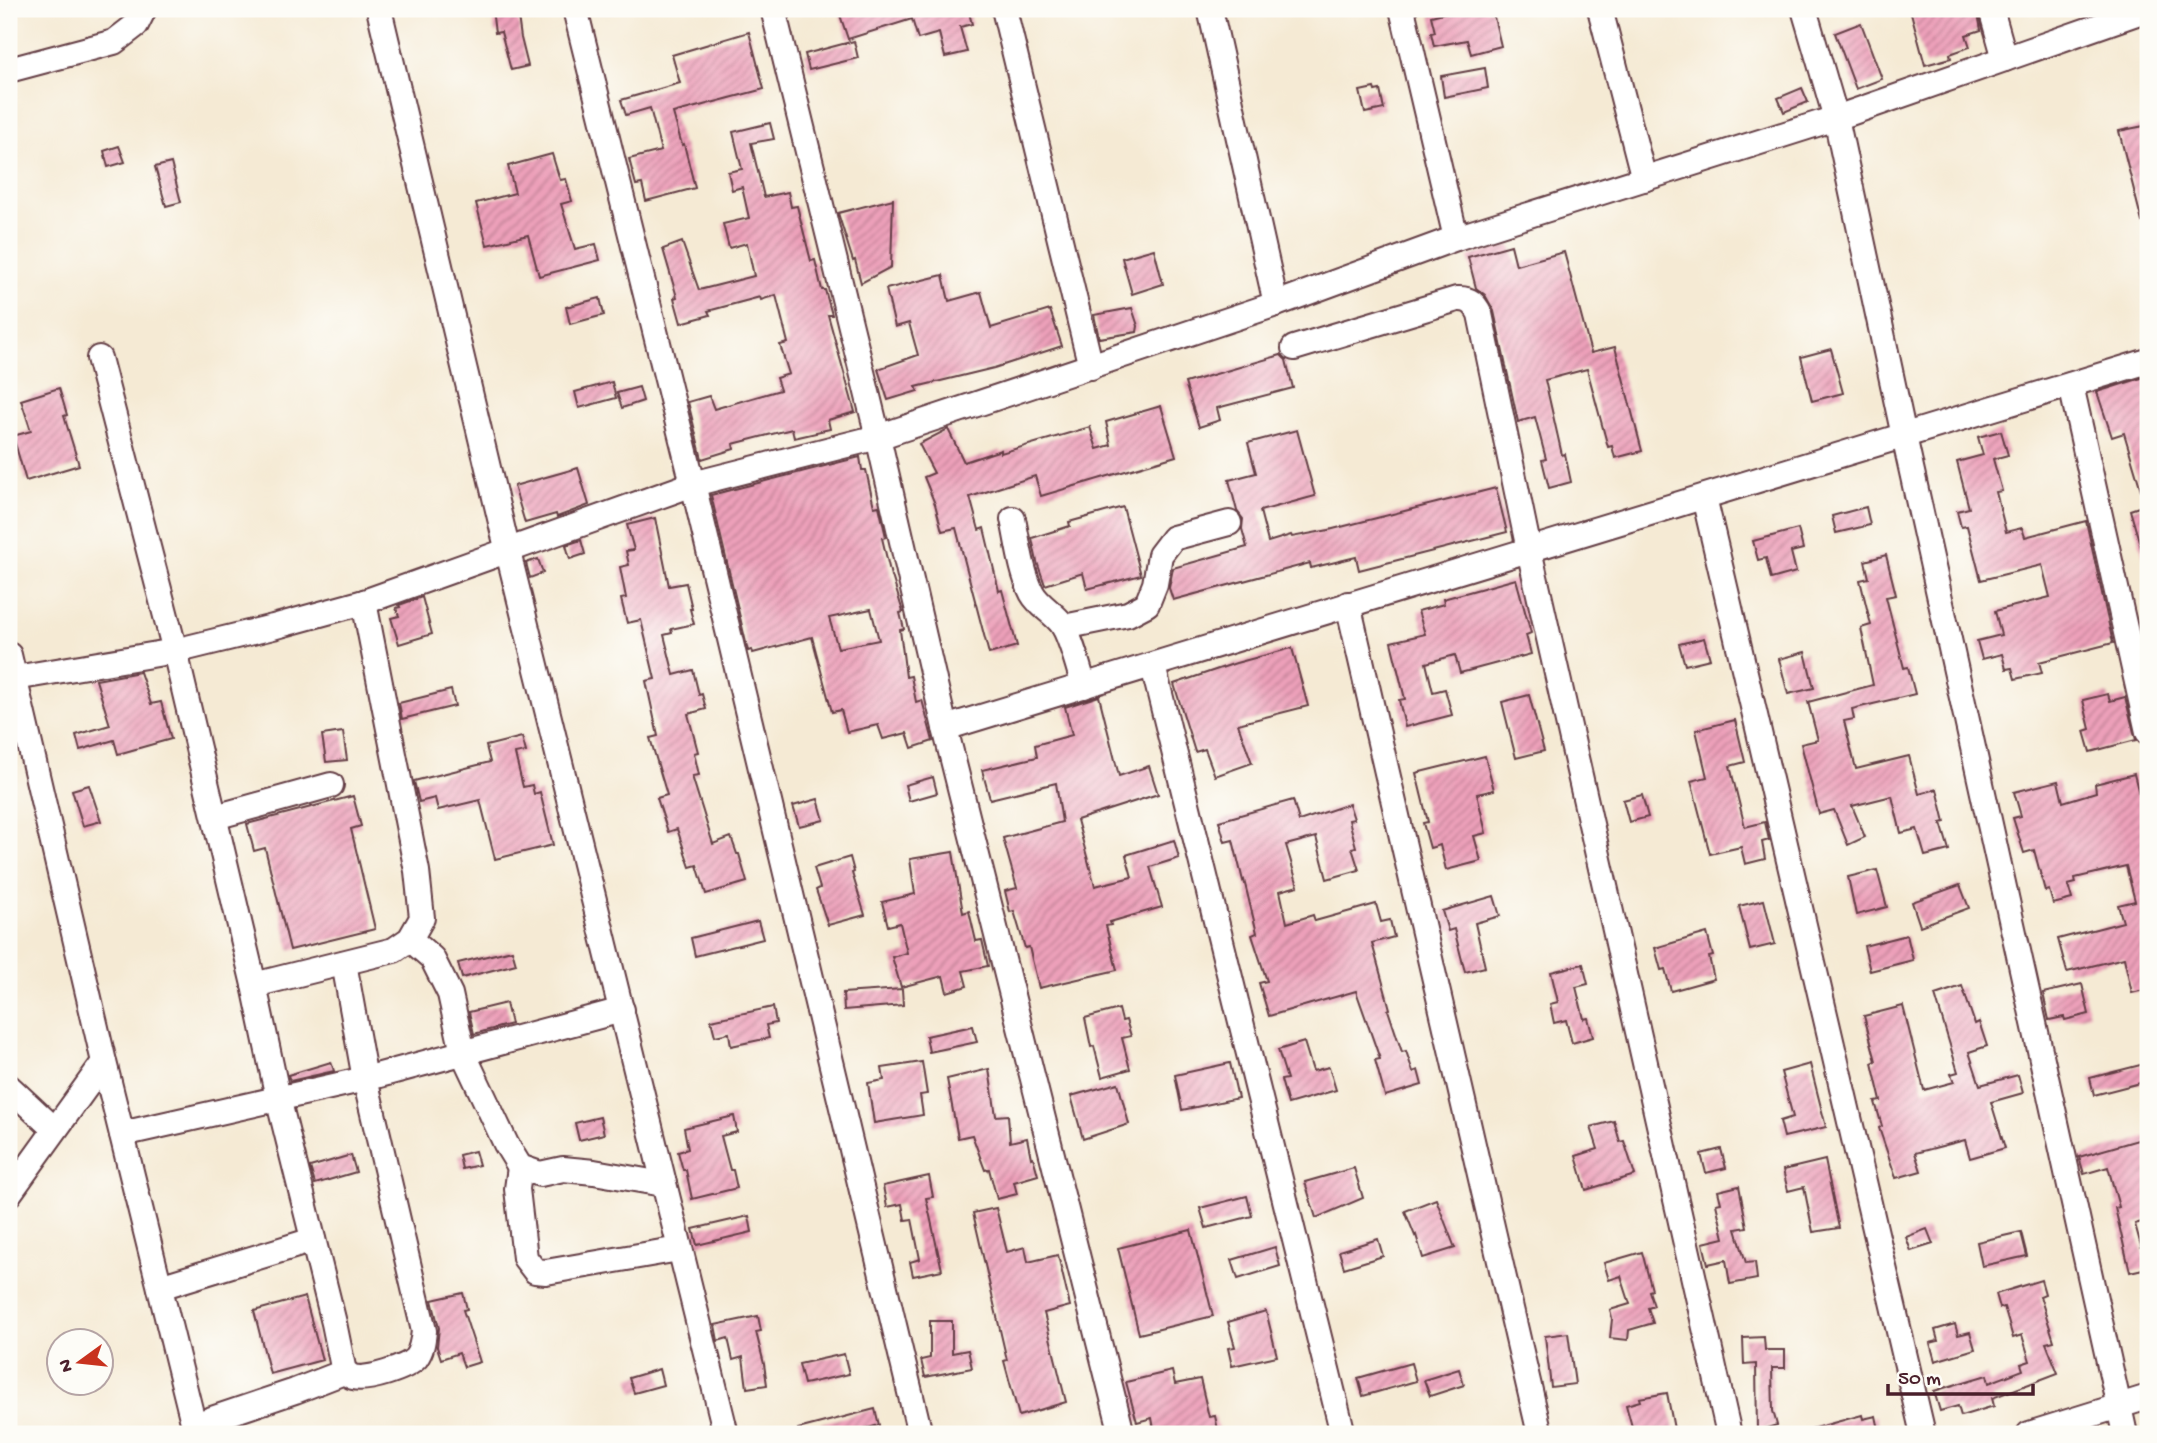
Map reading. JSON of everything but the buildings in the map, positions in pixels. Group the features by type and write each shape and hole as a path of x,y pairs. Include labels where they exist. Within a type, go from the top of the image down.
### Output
{"street":[{"path":"9,70 114,41 136,25 144,9"},
{"path":"379,9 508,552 726,1434"},
{"path":"575,9 693,484 920,1434"},
{"path":"773,9 946,728 1122,1434"},
{"path":"1004,9 1091,367"},
{"path":"1210,9 1276,304"},
{"path":"1402,9 1456,239"},
{"path":"1600,9 1644,178"},
{"path":"1804,9 1836,118 2125,1434"},
{"path":"1991,9 2005,59"},
{"path":"344,1371 195,1430 104,1062 11,664 176,651 273,628 364,602 693,484 878,437 1276,304 1456,239 1836,118 2148,9"},
{"path":"1294,348 1457,299 1465,298 1471,301 1480,314 1529,550 1729,1434"},
{"path":"99,358 176,651 278,1098 344,1371 354,1378 376,1376 415,1359 422,1347 424,1331 365,1079 344,963"},
{"path":"946,728 2148,361"},
{"path":"2071,384 2148,733"},
{"path":"1704,497 1923,1434"},
{"path":"1013,519 1032,592 1041,605 1064,627 1084,686"},
{"path":"1064,627 1128,614 1147,604 1155,584 1160,555 1173,538 1229,523"},
{"path":"254,985 394,950 410,939 422,918 417,870 364,602"},
{"path":"1348,604 1539,1434"},
{"path":"1153,666 1343,1434"},
{"path":"215,817 331,785"},
{"path":"410,939 432,957 450,994 463,1052 506,1144 520,1167 517,1189 526,1258 535,1271 546,1272 679,1249"},
{"path":"122,1134 365,1079 622,1010"},
{"path":"9,1194 104,1062"},
{"path":"9,1087 54,1129"},
{"path":"520,1167 540,1174 563,1170 594,1172 663,1184"},
{"path":"160,1287 313,1240"},
{"path":"2029,1434 2148,1397"}]}
